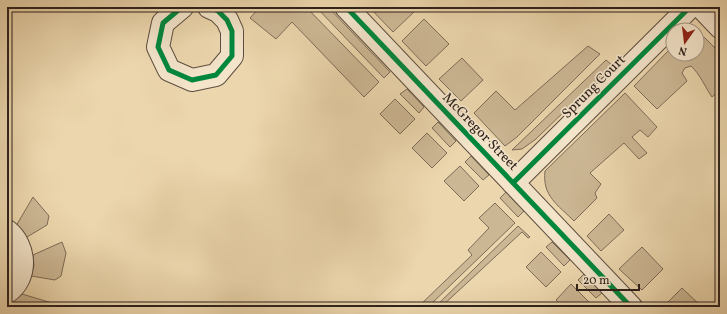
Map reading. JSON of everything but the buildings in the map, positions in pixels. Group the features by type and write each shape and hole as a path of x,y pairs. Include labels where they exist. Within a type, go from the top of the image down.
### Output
{"street":[{"path":"182,7 163,23 158,47 169,70 192,80 216,75 232,56 233,14 218,11 209,7"},
{"name":"McGregor Street","path":"346,7 632,307"},
{"name":"Sprung Court","path":"513,183 690,7"},
{"path":"701,7 720,26"},
{"path":"7,231 11,234 21,251 22,266 19,279 12,289 7,292"}],"shaded area":[{"path":"260,7 306,7 379,82 364,97 292,22 276,39 250,18"},
{"path":"316,7 328,7 390,72 384,78"},
{"path":"369,7 413,7 416,10 393,32"},
{"path":"424,19 449,44 426,66 402,41"},
{"path":"705,38 720,53 720,90 712,97 700,77 691,66 685,68 682,73 687,81 657,109 634,86 665,54 665,62 705,62"},
{"path":"588,46 600,54 517,137 505,146 474,113 496,91 515,110"},
{"path":"462,58 483,80 461,101 439,79"},
{"path":"606,60 612,65 536,139 522,149 512,150"},
{"path":"407,89 424,107 419,113 400,94"},
{"path":"625,93 657,127 648,137 640,130 632,137 647,153 639,159 624,143 590,173 601,184 595,193 597,198 574,221 557,205 549,194 546,187 545,171"},
{"path":"395,99 415,119 400,134 380,114"},
{"path":"438,122 456,141 450,147 432,128"},
{"path":"427,133 447,153 432,168 412,148"},
{"path":"471,156 489,175 483,180 465,162"},
{"path":"460,166 479,186 464,201 444,181"},
{"path":"506,192 524,211 518,217 500,198"},
{"path":"33,197 49,216 47,225 27,237 16,226"},
{"path":"495,203 515,223 428,307 418,307 472,255 468,250 489,228 479,218"},
{"path":"609,214 624,230 601,251 587,236"},
{"path":"518,226 530,237 528,238 522,232 441,307 435,307"},
{"path":"62,242 66,253 61,276 55,280 31,276 34,266 33,255"},
{"path":"552,242 570,260 564,266 546,247"},
{"path":"642,247 663,269 642,290 619,269"},
{"path":"541,252 561,272 546,287 526,267"},
{"path":"584,274 602,293 596,298 578,280"},
{"path":"571,284 591,304 588,307 563,307 556,300"},
{"path":"682,288 702,307 663,307"},
{"path":"22,294 52,303 48,307 7,307 7,305"}],"cycle path":[{"path":"182,7 163,23 158,47 169,70 192,80 216,75 232,56 232,31 227,20 218,11 209,7"},
{"path":"346,7 631,307"},
{"path":"513,183 690,7"}]}
